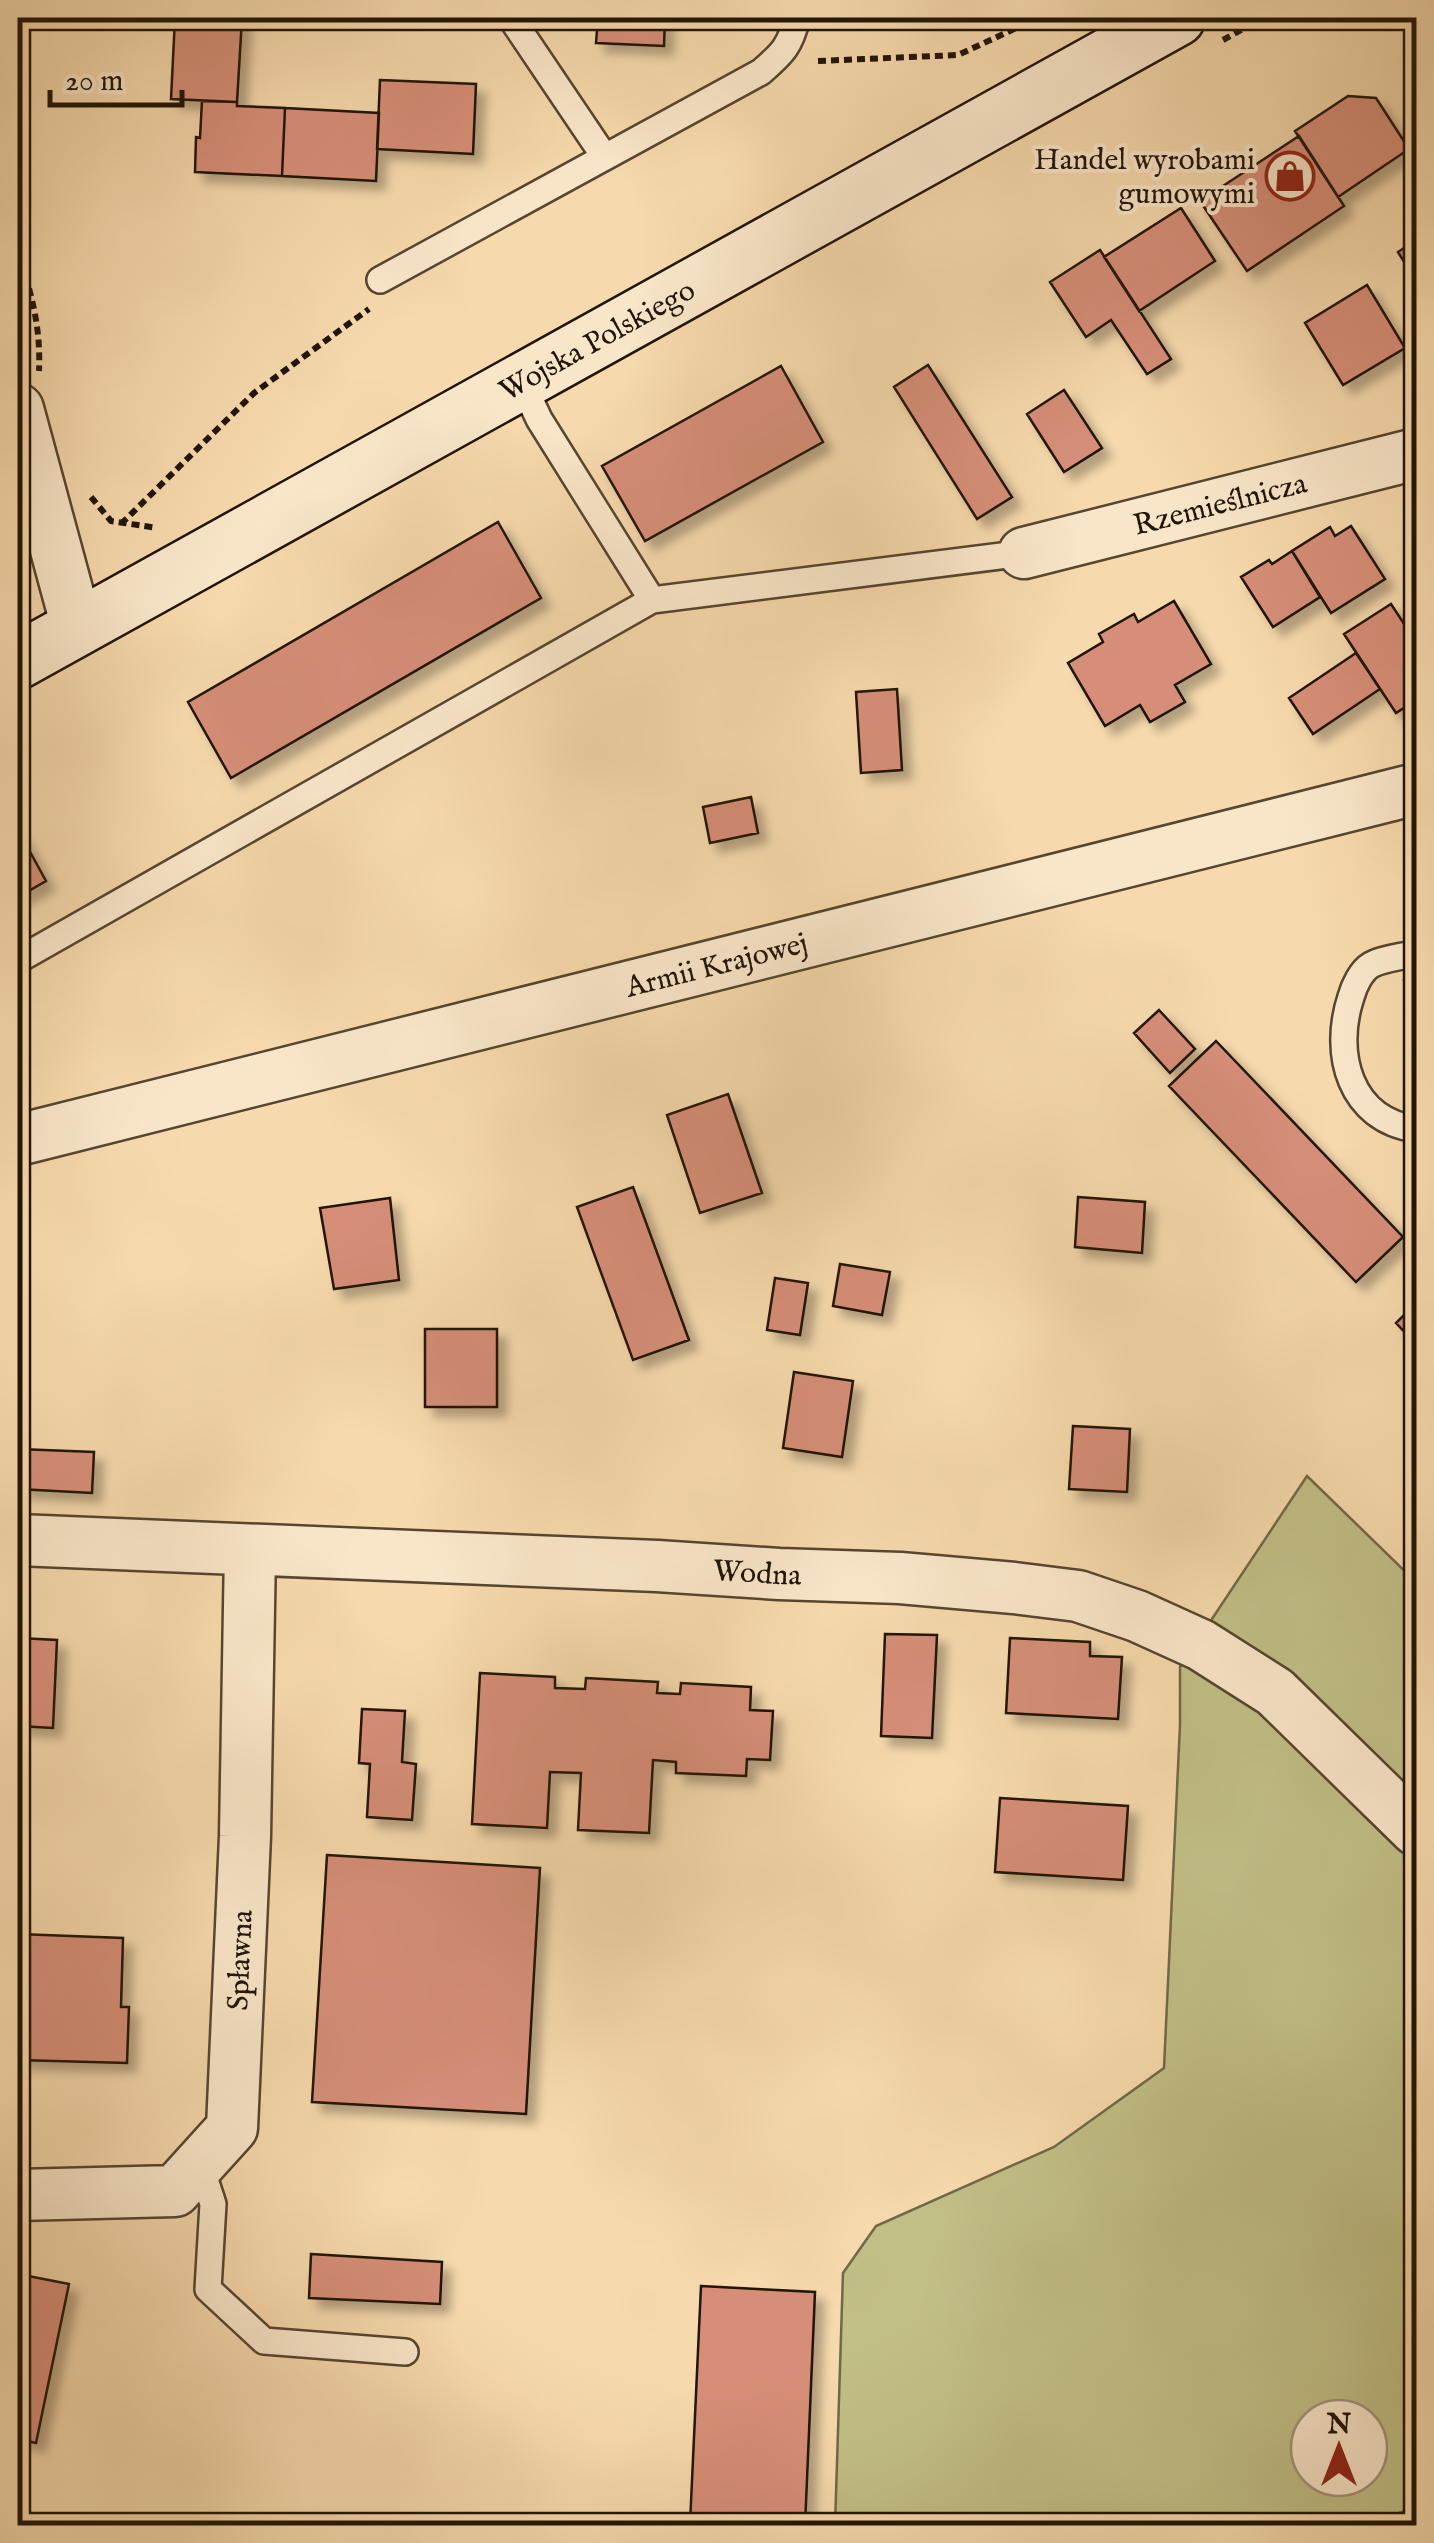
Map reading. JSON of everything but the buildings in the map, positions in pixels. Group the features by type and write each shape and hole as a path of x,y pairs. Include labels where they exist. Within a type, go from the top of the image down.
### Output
{"street":[{"name":"Wojska Polskiego","path":"18,661 1177,18"},
{"path":"28,396 77,627"},
{"name":"Rzemieślnicza","path":"1024,553 1416,454"},
{"name":"Armii Krajowej","path":"18,1140 1416,789"},
{"name":"Wodna","path":"18,1540 900,1578 1078,1596 1137,1616 1201,1646 1276,1692 1416,1830"},
{"name":"Spławna","path":"18,2194 175,2191 232,2128 245,1836 250,1550"}],"lane":[{"path":"511,18 604,156"},
{"path":"380,280 761,72 783,54 797,18"},
{"path":"521,380 539,419 652,600"},
{"path":"18,960 652,600 1024,553"},
{"path":"1416,953 1370,966 1355,984 1345,1015 1342,1048 1355,1089 1374,1114 1404,1128 1416,1129"},
{"path":"200,2164 213,2204 208,2289 264,2341 405,2352"}],"path":[{"path":"783,54 804,61 958,56 1038,18"},
{"path":"18,251 40,336 28,396"},
{"path":"122,524 254,393 372,307 380,280"}],"shaded area":[{"path":"1307,1476 1416,1582 1416,2506 1370,2526 835,2526 843,2273 876,2226 1054,2147 1164,2068 1180,1667"},
{"path":"1416,2506 1416,2525 1370,2525"}],"place":[{"name":"Handel wyrobami gumowymi","path":"1290,176"}]}
